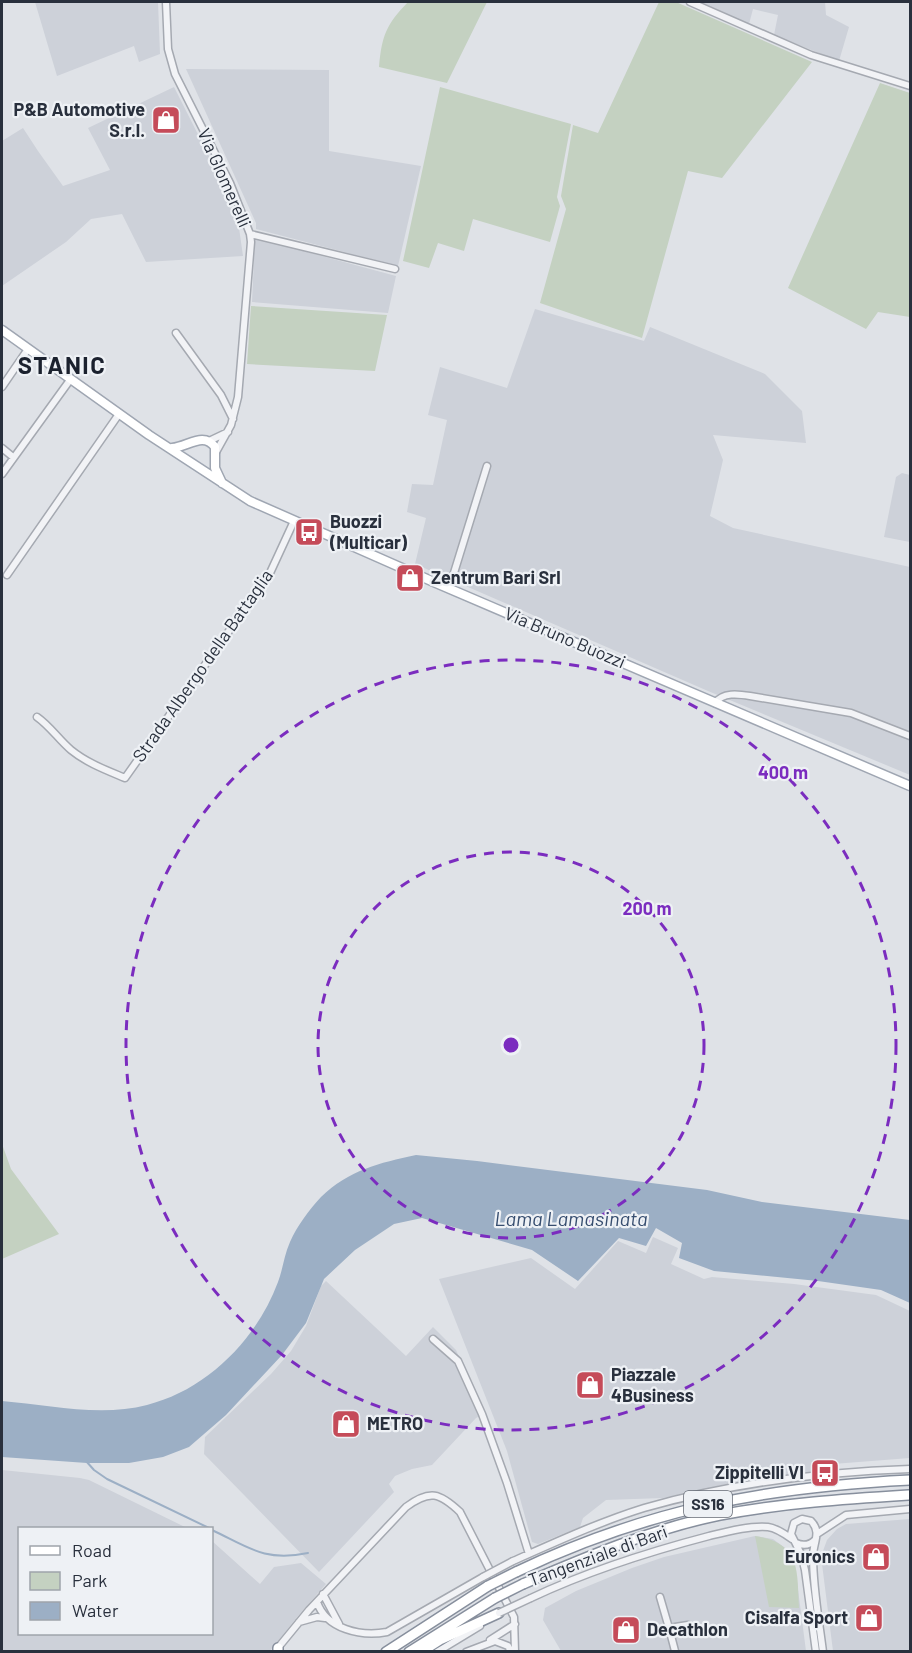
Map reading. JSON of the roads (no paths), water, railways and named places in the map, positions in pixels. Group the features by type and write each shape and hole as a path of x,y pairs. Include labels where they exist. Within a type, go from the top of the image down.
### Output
{"highway":[{"name":"Tangenziale di Bari","path":"386,1652 488,1586 599,1536 697,1506 793,1490 910,1480"},
{"name":"Tangenziale di Bari","path":"409,1652 495,1598 523,1584 578,1560 652,1534 719,1516 799,1503 910,1495"},
{"path":"421,1652 440,1640 499,1613"}],"main road":[{"path":"2,330 70,380 170,448 191,444 199,439 212,443 222,483"},
{"path":"191,444 188,453 194,464 207,467 215,456"},
{"name":"Via Bruno Buozzi","path":"170,448 250,501 449,589 910,786"}],"street":[{"name":"Via Glomerelli","path":"166,2 168,49 175,74 230,183 251,242 238,397 233,420 215,456"},
{"path":"690,2 811,55 910,86"},
{"path":"250,234 395,270"},
{"path":"176,333 221,396 233,420"},
{"path":"2,387 28,349"},
{"path":"2,474 70,380"},
{"path":"221,396 230,399 238,397"},
{"path":"7,575 119,414"},
{"path":"208,441 228,431"},
{"path":"2,448 13,457"},
{"path":"449,589 487,466"},
{"name":"Strada Albergo della Battaglia","path":"37,717 47,723 70,749 86,760 125,778 270,573 294,520"},
{"path":"716,703 718,699 734,694 851,713 910,736"},
{"path":"433,1339 458,1360 482,1414 504,1473 529,1554"},
{"path":"299,1622 317,1617 325,1618 354,1632 373,1635 387,1632 513,1561 597,1524 635,1511 733,1486 795,1478 910,1469"},
{"path":"277,1650 323,1594 406,1507 424,1496 437,1495 447,1500 460,1512 514,1617 513,1652"},
{"path":"437,1652 499,1613 531,1598 561,1584 655,1550 728,1532 767,1527 781,1532 802,1546 809,1545 840,1518 850,1514 910,1509"},
{"path":"816,1652 805,1570 791,1528 794,1523 802,1519 814,1523 816,1537 813,1553 814,1572 823,1652"},
{"path":"323,1594 339,1625"},
{"path":"660,1597 675,1651"},
{"path":"316,1602 325,1618"},
{"path":"466,1652 501,1635 515,1624"},
{"path":"669,1628 688,1625"},
{"path":"484,1643 502,1642 513,1652"}],"water":[{"name":"Lama Lamasinata","path":"416,1155 707,1190 762,1202 910,1220 910,1303 881,1290 818,1281 714,1271 679,1258 682,1243 656,1228 646,1246 619,1238 578,1281 532,1250 422,1218 394,1224 355,1250 324,1279 306,1323 282,1355 226,1415 189,1447 163,1457 129,1463 87,1463 2,1457 2,1401 74,1409 129,1408 169,1398 209,1375 243,1342 257,1323 278,1282 293,1236 321,1197 342,1180 365,1169"}],"waterway":[{"path":"86,1461 107,1479 207,1527"},
{"path":"213,1530 247,1547 268,1554 280,1556 308,1553"}],"place":[{"name":"P&B Automotive S.r.l.","path":"166,120"},
{"name":"Buozzi (Multicar)","path":"309,532"},
{"name":"Zentrum Bari Srl","path":"410,578"},
{"name":"Piazzale 4Business","path":"590,1385"},
{"name":"METRO","path":"346,1424"},
{"name":"Zippitelli VI","path":"825,1473"},
{"name":"Euronics","path":"876,1557"},
{"name":"Cisalfa Sport","path":"869,1618"},
{"name":"Decathlon","path":"626,1630"}],"district":[{"name":"STANIC","path":"62,366"}]}
